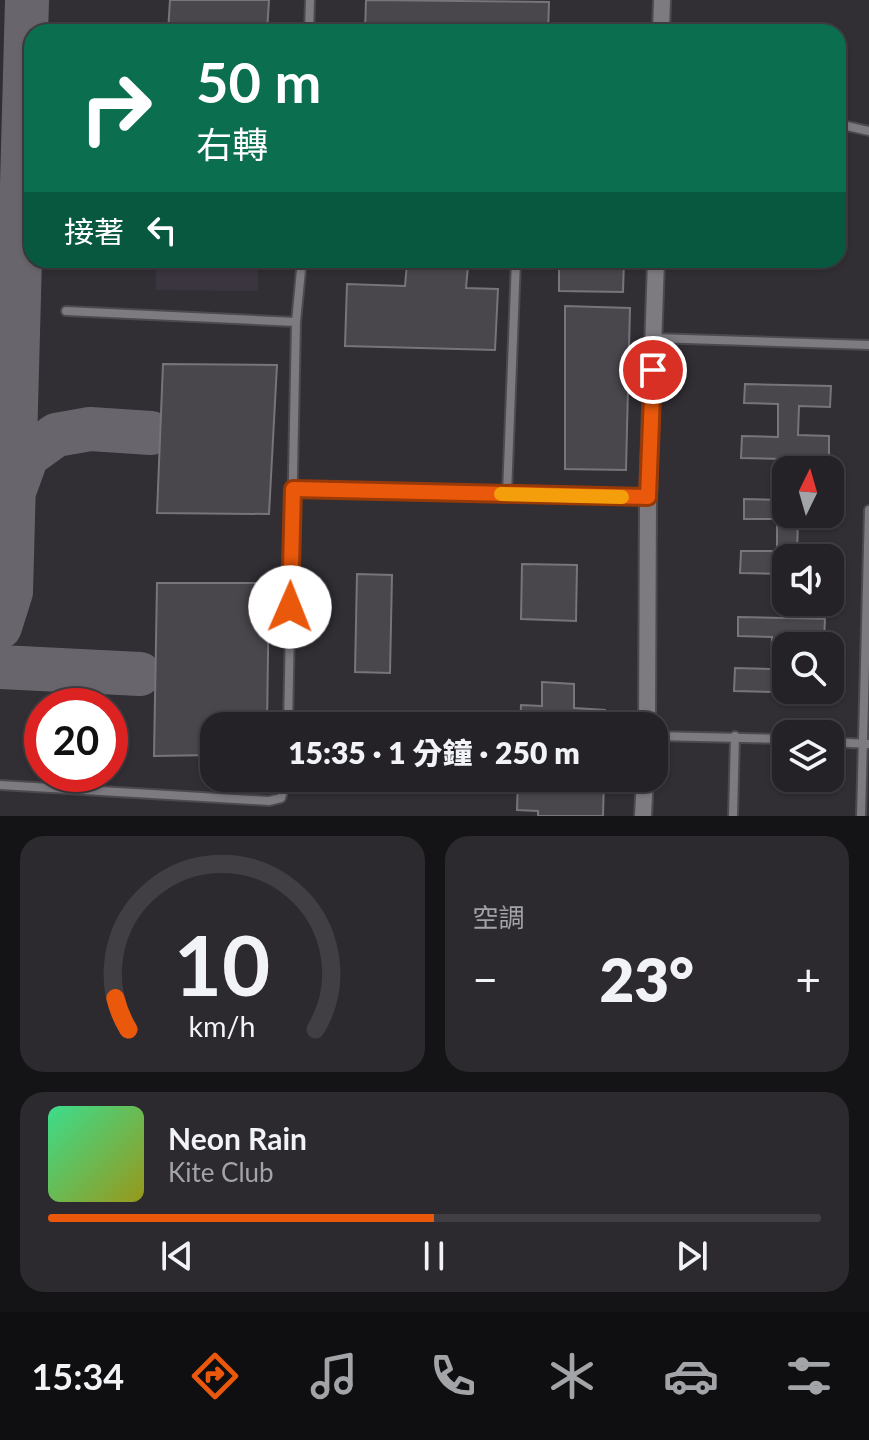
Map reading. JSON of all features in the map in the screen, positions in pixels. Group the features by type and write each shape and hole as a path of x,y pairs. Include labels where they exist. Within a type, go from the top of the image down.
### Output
{"street":[{"path":"661,24 662,0"},
{"path":"647,712 648,497 656,268"},
{"path":"643,816 644,792"}],"lane":[{"path":"309,24 310,0"},
{"path":"846,126 869,131"},
{"path":"288,712 296,322 301,268"},
{"path":"507,494 516,268"},
{"path":"66,311 296,322"},
{"path":"654,338 869,345"},
{"path":"293,489 648,497"},
{"path":"861,816 869,510"},
{"path":"668,736 772,738"},
{"path":"733,816 735,736"},
{"path":"844,743 865,744"},
{"path":"0,785 269,801 281,798 284,792"}],"shaded area":[{"path":"156,268 258,268 258,291 156,290"}],"building":[{"path":"170,0 269,0 268,24 168,24"},
{"path":"366,0 549,2 548,24 365,24"},
{"path":"407,268 468,268 466,288 498,289 495,350 345,346 347,284 405,286"},
{"path":"559,268 624,268 623,292 559,291"},
{"path":"565,306 630,308 626,470 565,469"},
{"path":"163,364 277,365 269,514 157,513"},
{"path":"745,384 831,386 830,407 799,406 798,435 829,436 829,456 741,458 742,436 778,437 778,404 744,403"},
{"path":"744,499 772,500 772,519 744,519"},
{"path":"777,528 798,528 797,544 777,544"},
{"path":"741,551 772,551 772,574 740,573"},
{"path":"522,564 577,565 576,621 521,619"},
{"path":"357,574 392,575 390,673 355,672"},
{"path":"157,583 269,583 267,712 200,712 200,755 154,756"},
{"path":"738,617 825,619 824,632 772,632 772,637 738,636"},
{"path":"772,637 772,692 734,691 735,668 771,669"},
{"path":"542,682 574,684 574,708 605,712 521,712 521,705 542,706"},
{"path":"518,792 604,792 603,816 538,816 538,811 517,810"}],"taxiway":[{"path":"26,24 27,0"},
{"path":"0,627 11,592 24,111"},
{"path":"15,489 27,456 56,435 90,429 151,433"},
{"path":"0,667 140,674"}],"slow traffic":[{"path":"501,494 622,497"}],"route":[{"path":"290,607 293,489 648,497 653,370"}]}
